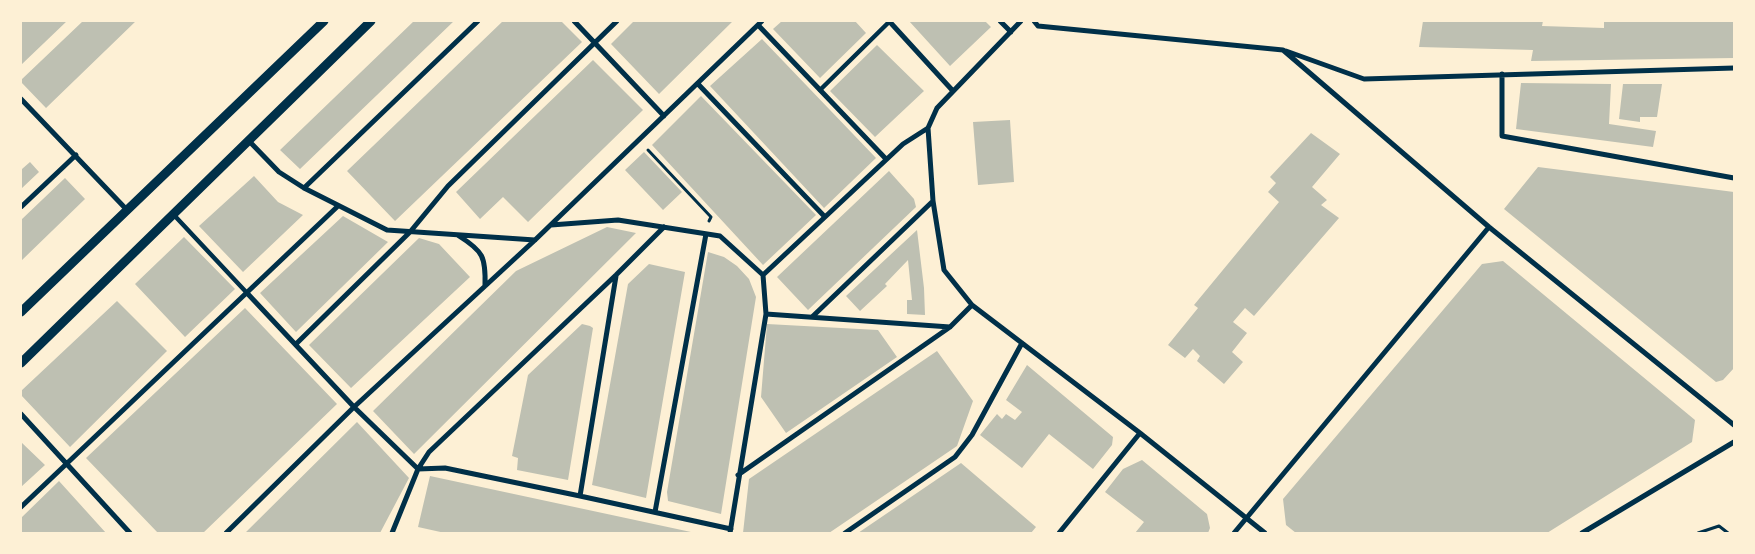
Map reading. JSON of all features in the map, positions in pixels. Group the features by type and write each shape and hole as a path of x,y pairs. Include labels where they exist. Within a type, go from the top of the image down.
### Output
{"street":[{"path":"21,312 324,21"},
{"path":"21,363 371,21"},
{"path":"304,188 478,21"},
{"path":"574,21 664,116"},
{"path":"296,344 410,232 448,186 617,21"},
{"path":"1000,21 1010,32"},
{"path":"1021,21 937,108 928,128 933,202 944,270 972,305 1140,432 1265,533"},
{"path":"1034,21 1038,26 1283,50 1364,79 1734,68"},
{"path":"820,90 889,22 953,91"},
{"path":"226,533 354,408 550,226 760,23 820,90 886,159"},
{"path":"1283,50 1489,226 1734,425"},
{"path":"1502,74 1502,136 1734,178"},
{"path":"698,84 825,217"},
{"path":"21,99 127,210"},
{"path":"763,276 886,159 903,144 928,128"},
{"path":"249,141 279,172 304,188 387,230 535,240"},
{"path":"21,207 76,155"},
{"path":"812,317 933,202"},
{"path":"21,507 338,206"},
{"path":"173,214 354,408 418,468 445,468 655,512 730,531 766,314 763,276 720,236 618,220 550,226"},
{"path":"1234,533 1489,226"},
{"path":"392,533 418,468 429,452 616,276 664,227"},
{"path":"655,512 706,234"},
{"path":"458,235 476,246 482,256 486,269 485,286"},
{"path":"580,496 616,276"},
{"path":"738,475 950,327 972,305"},
{"path":"766,314 950,327"},
{"path":"845,533 955,457 972,435 1022,343"},
{"path":"21,414 130,533"},
{"path":"1059,533 1140,432"},
{"path":"1582,533 1734,442"}],"path":[{"path":"639,140 710,217 706,234"},
{"path":"1698,533 1719,526 1728,533"}],"building":[{"path":"21,21 67,21 21,65"},
{"path":"83,21 136,21 46,108 21,80"},
{"path":"414,21 454,21 300,169 280,150"},
{"path":"503,21 561,21 582,42 395,221 347,171"},
{"path":"634,21 733,21 659,94 611,44"},
{"path":"782,21 855,21 866,33 820,78 773,29"},
{"path":"909,21 985,21 991,27 950,66"},
{"path":"1423,21 1543,21 1542,26 1604,28 1604,21 1734,21 1734,58 1531,61 1533,50 1419,47"},
{"path":"762,39 876,158 824,208 710,86"},
{"path":"877,45 924,91 875,137 830,91"},
{"path":"593,60 643,110 528,222 503,197 480,219 456,192"},
{"path":"1521,83 1611,84 1609,124 1656,131 1653,147 1516,129"},
{"path":"1623,84 1662,84 1657,117 1640,117 1640,122 1619,119"},
{"path":"701,96 816,215 763,265 652,145"},
{"path":"1010,120 1014,182 978,185 973,122"},
{"path":"1311,133 1340,154 1312,187 1327,200 1321,205 1339,218 1254,316 1245,308 1233,322 1247,333 1232,352 1243,362 1224,384 1197,361 1200,356 1193,349 1185,358 1168,345 1198,308 1194,305 1279,202 1268,192 1276,183 1270,177"},
{"path":"644,152 682,192 663,210 625,170"},
{"path":"30,162 39,172 21,189 21,168"},
{"path":"1538,167 1734,192 1734,368 1723,380 1716,382 1504,209"},
{"path":"889,171 914,199 916,207 808,310 777,277"},
{"path":"254,176 278,202 303,215 243,272 199,226"},
{"path":"65,178 85,199 21,261 21,220"},
{"path":"343,216 388,242 296,332 260,293"},
{"path":"607,227 636,233 414,454 373,411 516,271"},
{"path":"917,230 924,288 925,315 907,314 907,300 912,300 908,260 885,284 887,286 860,311 846,296"},
{"path":"184,237 235,289 185,337 135,284"},
{"path":"419,238 439,244 470,277 351,388 309,345"},
{"path":"708,252 724,257 737,266 749,279 756,297 721,514 668,501 667,492"},
{"path":"1503,261 1695,420 1692,442 1547,533 1296,533 1286,525 1283,499 1482,264"},
{"path":"649,264 685,272 646,498 592,485 628,284"},
{"path":"117,301 167,351 70,447 21,395 21,391"},
{"path":"245,308 337,404 203,533 158,533 86,458"},
{"path":"582,324 593,328 568,480 517,470 518,458 512,456 528,375"},
{"path":"767,324 878,330 897,357 786,433 761,397"},
{"path":"937,351 973,401 957,446 829,533 743,533 749,479"},
{"path":"1027,365 1113,437 1112,445 1093,469 1049,434 1022,468 980,435 997,414 1002,419 1006,414 1015,420 1022,412 1006,400"},
{"path":"357,422 409,478 380,533 245,533"},
{"path":"21,442 45,465 21,487"},
{"path":"1142,460 1207,514 1210,528 1208,533 1135,533 1144,522 1105,492 1123,469"},
{"path":"961,463 1036,527 1031,533 858,533"},
{"path":"430,476 691,533 445,533 418,527"},
{"path":"59,481 106,533 21,533 21,518"}]}
